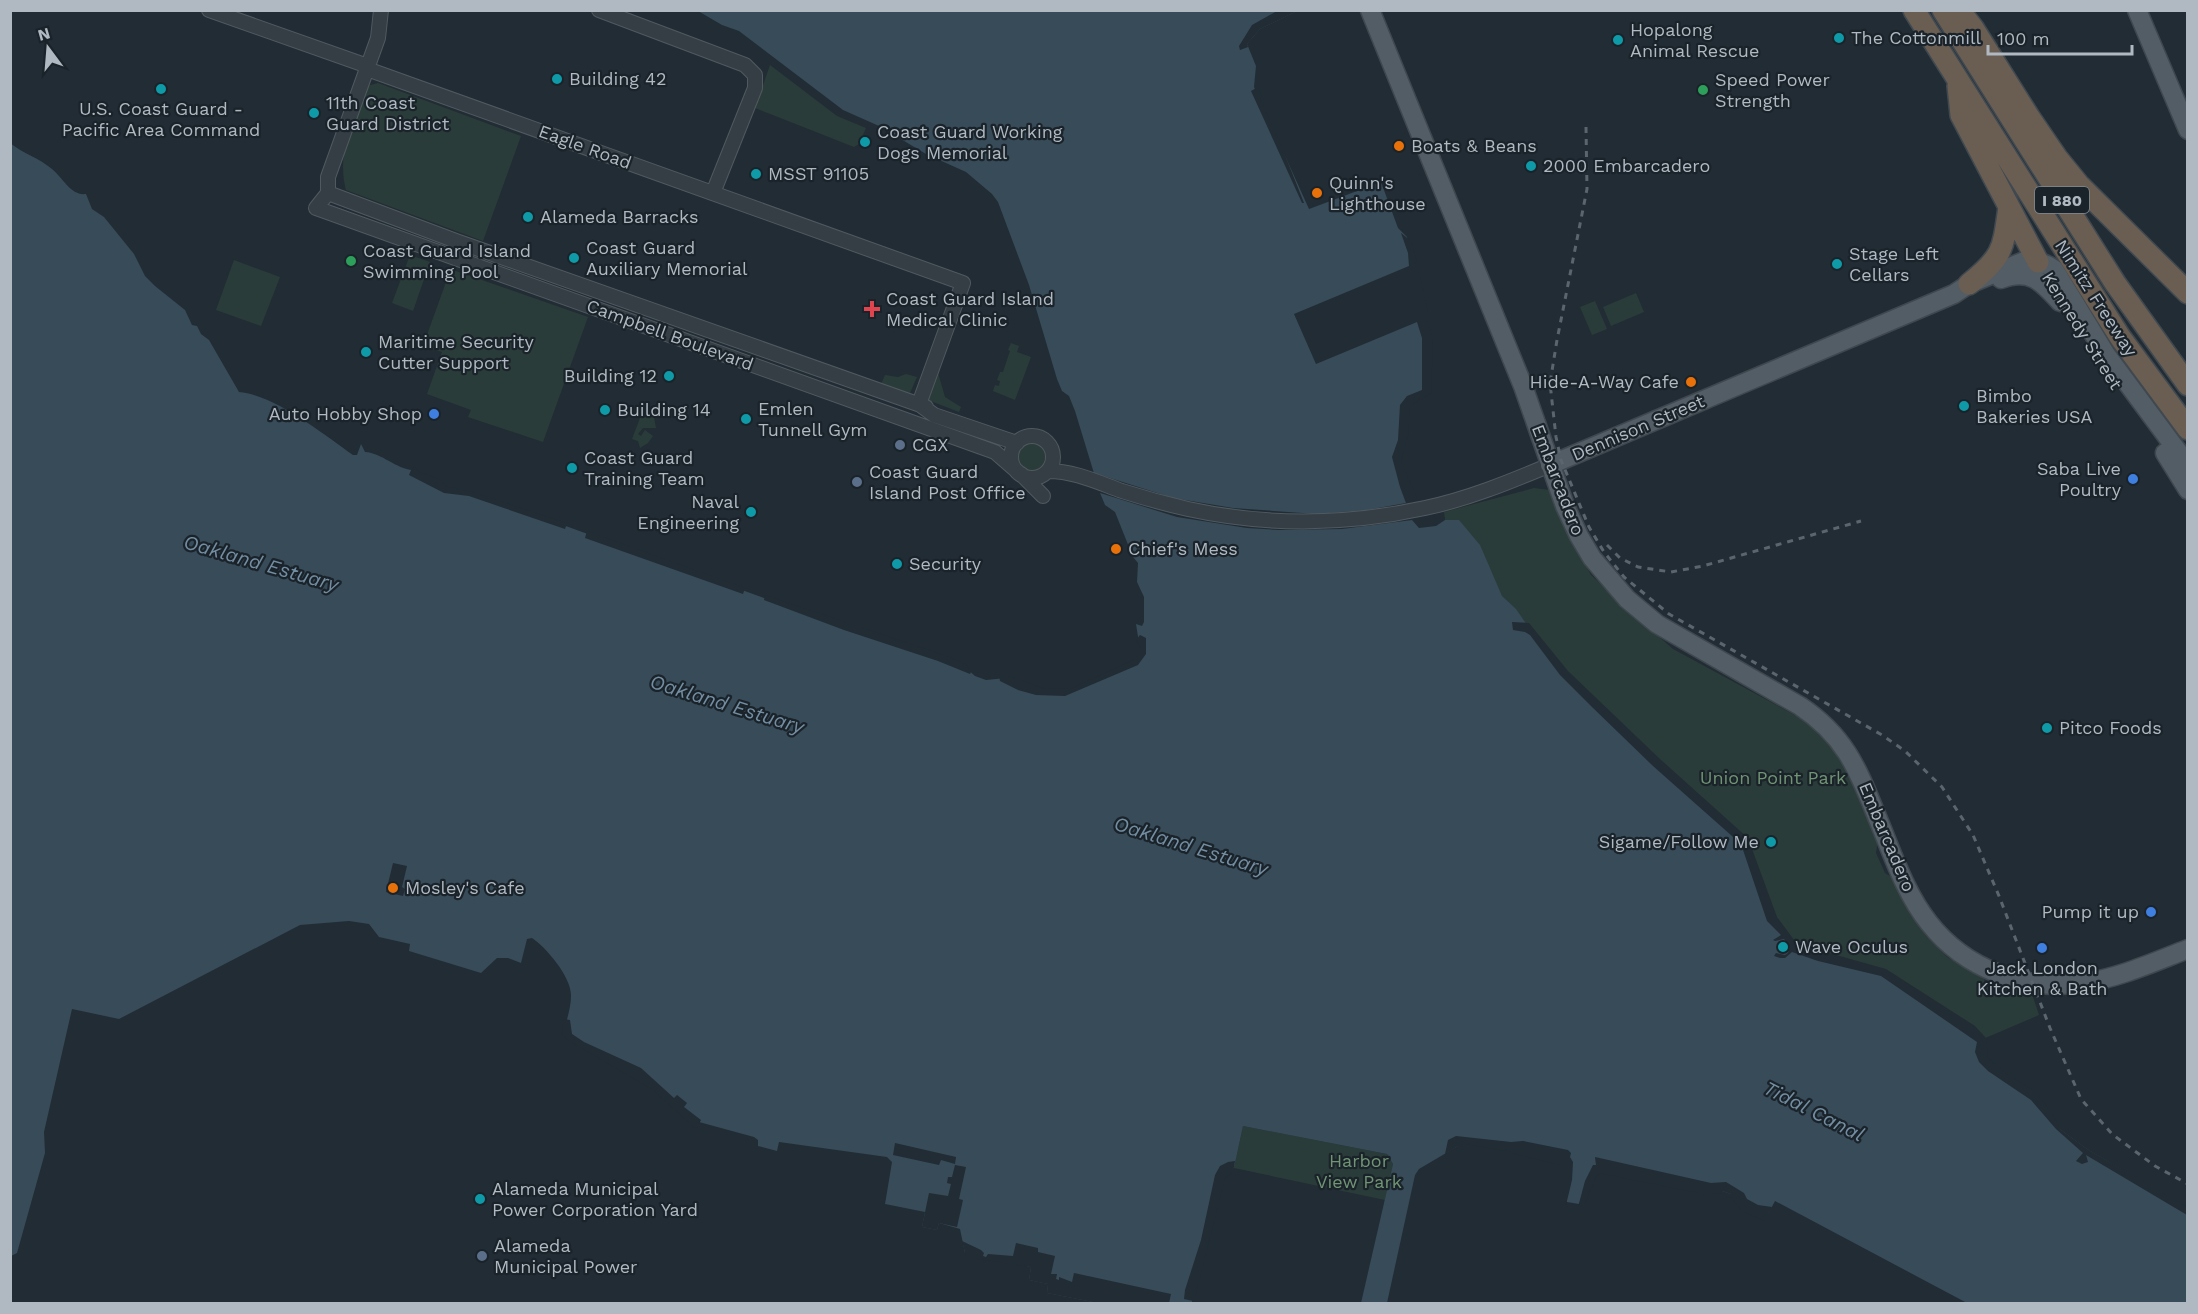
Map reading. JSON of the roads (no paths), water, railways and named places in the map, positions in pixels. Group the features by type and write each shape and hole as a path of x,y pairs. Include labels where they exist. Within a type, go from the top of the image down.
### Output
{"highway":[{"name":"Nimitz Freeway","path":"1914,10 2120,338 2187,429"},
{"name":"Nimitz Freeway","path":"1943,10 2115,284 2187,385"},
{"path":"1959,10 2057,158 2079,185 2179,275 2187,292"},
{"path":"1958,82 1961,115 2038,262"},
{"path":"1962,289 1986,270 2002,248 2006,238 2009,207"}],"main road":[{"name":"Embarcadero","path":"1370,10 1523,386 1565,506 1592,558 1627,599 1678,638 1800,706 1833,732 1852,758 1909,891 1929,923 1964,956 2012,979 2061,985 2084,983 2136,968 2187,949"},
{"path":"2137,10 2187,130"},
{"name":"Dennison Street","path":"1550,465 2022,262 2038,262"},
{"name":"Kennedy Street","path":"2038,262 2060,302 2103,369 2169,458 2187,490"},
{"name":"Kennedy Street","path":"2038,262 2054,269 2105,353 2187,465"},
{"name":"Dennison Street","path":"1962,289 1971,292 2008,276 2021,274 2032,276 2060,302"}],"street":[{"name":"Eagle Road","path":"209,10 963,283 919,404"},
{"path":"328,194 328,177 378,38 381,10"},
{"path":"598,10 745,65 754,75 755,88 713,193"},
{"name":"Campbell Boulevard","path":"1019,441 328,194 316,208 995,452 1043,496 1041,480 1047,471"},
{"path":"1053,452 1051,465 1047,471 1036,477 1024,476 1012,461 1013,449 1019,441 1028,437 1040,438 1046,441 1066,471"},
{"name":"Dennison Street","path":"1047,471 1066,471 1156,501 1202,511 1258,519 1308,521 1361,518 1425,508 1495,488 1550,465"}],"water":[{"path":"698,11 1297,11 1260,29 1247,44 1256,66 1254,87 1309,209 1381,182 1398,228 1407,237 1430,338 1428,393 1407,405 1398,461 1416,505 1434,520 1459,520 1480,545 1502,596 1516,609 1566,673 1746,840 1775,919 1795,946 1884,972 1974,1028 1985,1059 2031,1092 2061,1130 2087,1149 2187,1208 2187,1303 1967,1303 1775,1201 1766,1218 1734,1195 1722,1191 1596,1170 1579,1204 1567,1202 1566,1163 1510,1148 1466,1141 1461,1137 1458,1146 1419,1169 1415,1175 1387,1303 1361,1303 1393,1164 1387,1154 1243,1126 1234,1168 1223,1176 1192,1294 1192,1303 1098,1303 1047,1293 1048,1284 1029,1280 1031,1267 965,1253 960,1229 939,1223 937,1230 922,1227 925,1212 885,1204 892,1162 887,1157 779,1142 777,1151 758,1146 758,1140 754,1137 699,1122 697,1126 654,1087 564,1033 570,1005 570,989 563,972 544,948 532,938 527,939 521,963 508,958 497,958 481,973 409,951 410,944 379,937 369,924 349,921 300,925 119,1019 72,1009 44,1132 45,1153 17,1253 11,1256 10,143 47,165 76,192 86,194 92,209 104,217 134,254 145,276 185,310 192,325 197,326 201,334 209,340 239,392 268,400 283,408 353,455 357,455 361,444 365,452 413,470 447,490 472,495 563,525 764,598 951,661 986,680 1006,678 1044,693 1072,691 1138,661 1144,647 1139,643 1136,624 1142,626 1144,622 1144,597 1137,582 1138,563 1133,557 1115,512 1105,505 1100,493 1075,411 1069,396 1062,391 1057,379 1029,285 998,202 966,172 926,154 879,126 843,110 739,31 722,25"}],"railway":[{"path":"1586,127 1587,189 1550,383 1561,460 1589,527 1604,552 1624,577 1669,614 1882,735 1905,751 1942,787 1973,835 2050,1028 2081,1099 2112,1134 2155,1166 2188,1184"},
{"path":"1607,545 1620,558 1638,567 1671,572 1703,566 1861,521"}],"place":[{"name":"The Cottonmill","path":"1839,38"},
{"name":"Hopalong Animal Rescue","path":"1618,40"},
{"name":"Building 42","path":"557,79"},
{"name":"U.S. Coast Guard - Pacific Area Command","path":"161,89"},
{"name":"Speed Power Strength","path":"1703,90"},
{"name":"11th Coast Guard District","path":"314,113"},
{"name":"Coast Guard Working Dogs Memorial","path":"865,142"},
{"name":"Boats & Beans","path":"1399,146"},
{"name":"2000 Embarcadero","path":"1531,166"},
{"name":"MSST 91105","path":"756,174"},
{"name":"Quinn's Lighthouse","path":"1317,193"},
{"name":"Alameda Barracks","path":"528,217"},
{"name":"Coast Guard Auxiliary Memorial","path":"574,258"},
{"name":"Coast Guard Island Swimming Pool","path":"351,261"},
{"name":"Stage Left Cellars","path":"1837,264"},
{"name":"Coast Guard Island Medical Clinic","path":"872,309"},
{"name":"Maritime Security Cutter Support","path":"366,352"},
{"name":"Building 12","path":"669,376"},
{"name":"Hide-A-Way Cafe","path":"1691,382"},
{"name":"Bimbo Bakeries USA","path":"1964,406"},
{"name":"Building 14","path":"605,410"},
{"name":"Auto Hobby Shop","path":"434,414"},
{"name":"Emlen Tunnell Gym","path":"746,419"},
{"name":"CGX","path":"900,445"},
{"name":"Coast Guard Training Team","path":"572,468"},
{"name":"Saba Live Poultry","path":"2133,479"},
{"name":"Coast Guard Island Post Office","path":"857,482"},
{"name":"Naval Engineering","path":"751,512"},
{"name":"Chief's Mess","path":"1116,549"},
{"name":"Security","path":"897,564"},
{"name":"Pitco Foods","path":"2047,728"},
{"name":"Sigame/Follow Me","path":"1771,842"},
{"name":"Mosley's Cafe","path":"393,888"},
{"name":"Pump it up","path":"2151,912"},
{"name":"Wave Oculus","path":"1783,947"},
{"name":"Jack London Kitchen & Bath","path":"2042,948"},
{"name":"Alameda Municipal Power Corporation Yard","path":"480,1199"},
{"name":"Alameda Municipal Power","path":"482,1256"}],"water label":[{"name":"Oakland Estuary","path":"261,563"},
{"name":"Oakland Estuary","path":"727,704"},
{"name":"Oakland Estuary","path":"1191,846"},
{"name":"Tidal Canal","path":"1814,1111"}],"park label":[{"name":"Union Point Park","path":"1773,778"},
{"name":"Harbor View Park","path":"1359,1171"}]}
